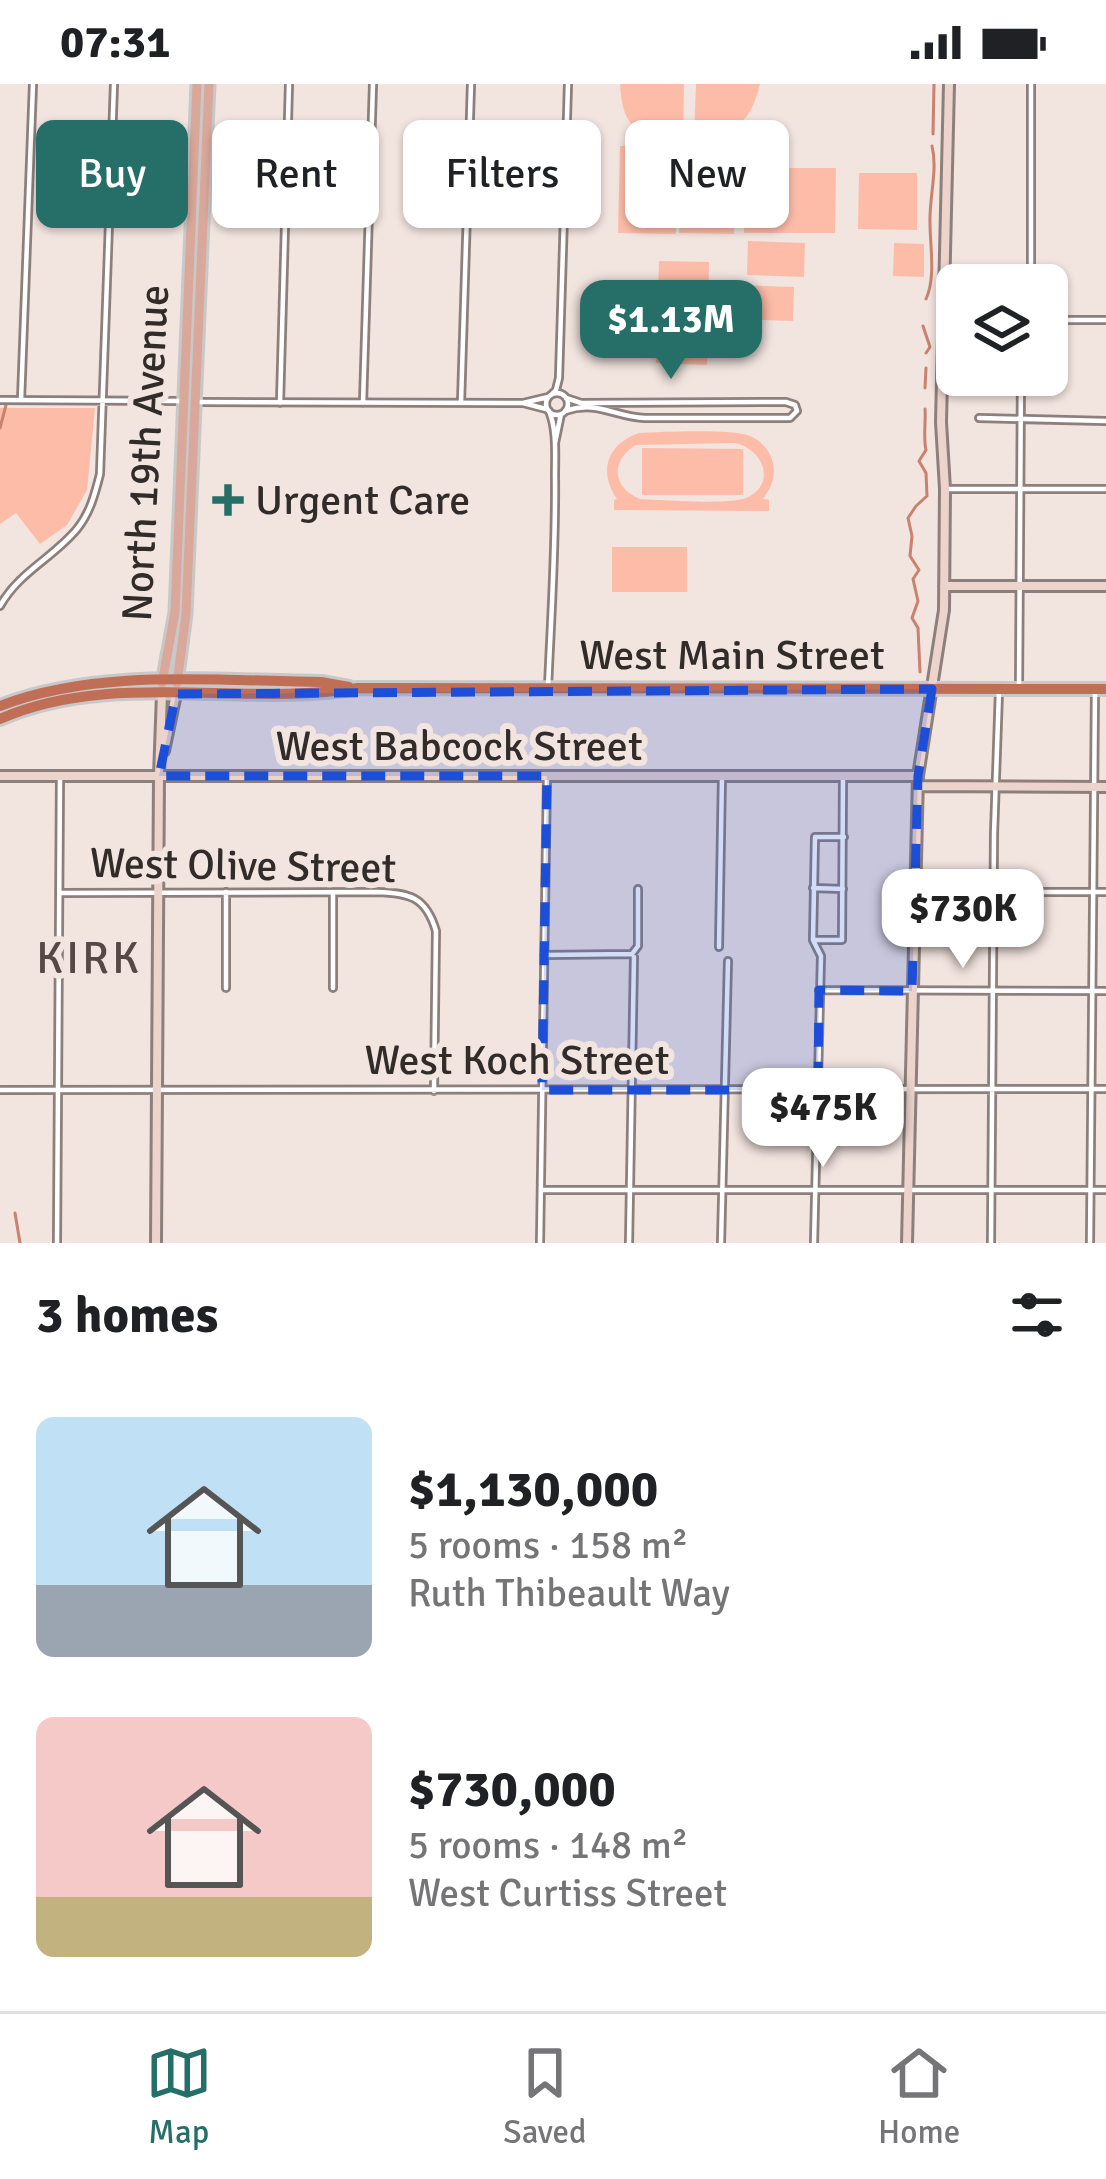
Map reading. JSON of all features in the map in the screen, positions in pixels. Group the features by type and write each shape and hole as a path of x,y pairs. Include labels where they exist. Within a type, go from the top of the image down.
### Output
{"highway":[{"name":"West Main Street","path":"0,719 82,697 321,682 358,688 1100,689"},
{"name":"West Main Street","path":"1,702 80,685 169,688"}],"main road":[{"name":"North 19th Avenue","path":"169,688 186,614 197,84"},
{"name":"North 19th Avenue","path":"190,402 209,84"}],"street":[{"path":"21,400 33,84"},
{"path":"0,606 21,576 79,526 100,474 114,84"},
{"path":"280,403 289,84"},
{"path":"363,403 373,84"},
{"path":"461,403 471,84"},
{"path":"548,688 555,443 548,410 559,371 568,84"},
{"path":"907,1243 918,781 944,586 941,422 949,84"},
{"path":"1031,84 1031,264"},
{"path":"1068,320 1106,320"},
{"path":"555,443 567,405 559,371"},
{"path":"0,400 523,403 550,396 581,403 785,402 792,403 796,411 790,418 637,418 605,408 576,407 555,414 523,403"},
{"path":"1018,689 1021,396"},
{"path":"980,418 1106,421"},
{"path":"945,489 1106,489"},
{"path":"944,586 1106,586"},
{"path":"156,1243 159,776 169,688"},
{"path":"991,1243 1000,689"},
{"path":"1090,1243 1094,787 1100,689"},
{"name":"West Babcock Street","path":"0,776 843,776 997,787 1106,787"},
{"path":"58,1243 60,776"},
{"path":"540,1243 547,776"},
{"path":"719,947 722,776"},
{"path":"813,940 842,940 843,776"},
{"path":"814,1243 821,956 813,940 814,837 844,837"},
{"path":"813,888 843,889"},
{"path":"544,955 632,954 638,946 638,889"},
{"path":"226,892 226,988"},
{"path":"333,892 333,988"},
{"name":"West Olive Street","path":"60,893 333,892 412,897 424,904 436,931 434,1090"},
{"path":"914,892 1106,892"},
{"path":"629,1243 634,957"},
{"path":"722,1243 728,961"},
{"path":"820,991 1106,991"},
{"name":"West Koch Street","path":"0,1090 1106,1089"},
{"path":"541,1190 1106,1190"}],"highlighted area":[{"path":"932,689 918,776 912,991 819,990 818,1090 542,1090 547,776 159,776 176,694"}],"shaded area":[{"path":"620,84 684,84 683,120 629,120"},
{"path":"696,84 760,84 744,120 695,120"},
{"path":"620,146 625,146 625,228 676,228 676,234 618,233"},
{"path":"789,168 836,168 835,233 744,233 744,228 789,228"},
{"path":"859,173 917,173 917,230 858,229"},
{"path":"679,228 734,228 734,234 679,233"},
{"path":"748,241 805,243 804,277 747,275"},
{"path":"894,243 924,244 924,277 893,276"},
{"path":"659,261 709,262 707,365 656,363"},
{"path":"737,285 794,287 793,321 736,319"},
{"path":"0,408 95,408 87,490 67,525 40,544 16,513 0,524"},
{"path":"694,431 752,437 764,446 773,463 772,482 763,499 769,500 769,511 614,510 617,499 607,469 613,452 639,433","holes":["735,443 759,460 764,476 756,492 737,500 640,499 624,488 618,474 622,458 636,445"]},
{"path":"642,448 743,449 743,495 642,495"},
{"path":"612,547 687,547 687,592 612,592"}],"waterway":[{"path":"933,134 934,84"},
{"path":"926,299 932,272 932,146"},
{"path":"923,326 930,347 926,353"},
{"path":"925,388 926,368"},
{"path":"0,428 6,405"},
{"path":"920,672 918,628 912,618 918,601 913,579 919,570 910,556 908,518 927,496 926,473 919,461 926,450 925,409"},
{"path":"15,1213 20,1243"}],"place":[{"name":"Urgent Care","path":"228,500"}],"district":[{"name":"KIRK","path":"89,958"}]}
